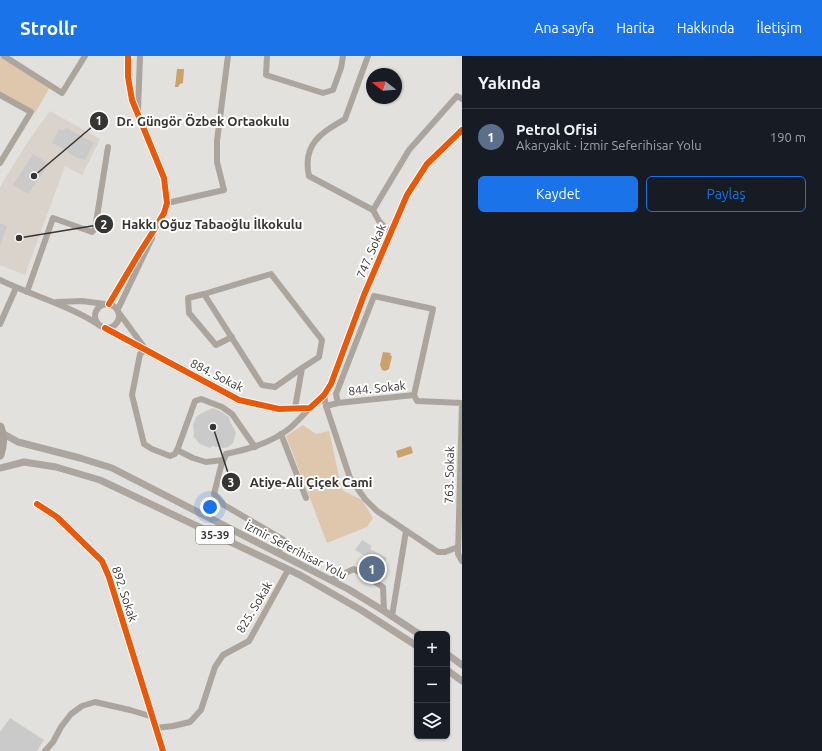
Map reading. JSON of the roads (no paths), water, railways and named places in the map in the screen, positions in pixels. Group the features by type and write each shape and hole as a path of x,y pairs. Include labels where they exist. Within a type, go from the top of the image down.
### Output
{"highway":[{"path":"0,455 3,446 1,430"}],"main road":[{"name":"İzmir Seferihisar Yolu","path":"1,430 18,442 112,468 330,580 384,611 414,631"},
{"name":"İzmir Seferihisar Yolu","path":"0,468 24,462 56,467 100,480 300,575 361,610 414,644"},
{"path":"450,656 462,665"},
{"path":"450,672 462,681"}],"street":[{"path":"4,56 62,93 85,56"},
{"path":"128,56 128,77 132,100 164,178 167,203 164,213 154,230 107,304 96,310 96,318 102,326 113,327 120,317 119,311 132,278 149,245 154,230"},
{"path":"138,113 140,56"},
{"path":"167,203 224,190 217,162 217,141 228,56"},
{"path":"267,56 266,75 323,93 332,90 341,68 343,56"},
{"path":"368,56 345,120 324,131 313,142 307,159 309,176 373,210 379,221 391,233"},
{"path":"0,95 31,112 0,163"},
{"path":"373,210 409,150 457,96 462,99"},
{"name":"747. Sokak","path":"324,395 330,384 364,295 407,195 427,164 462,130"},
{"path":"27,292 53,218 92,232 95,229 108,147"},
{"path":"204,294 232,337 262,385 275,387 319,357 322,340 271,274 188,298 189,313 216,345 232,337"},
{"name":"884. Sokak","path":"0,280 16,288 56,302 87,317 239,400 279,408 310,408"},
{"path":"0,324 16,288"},
{"path":"338,403 336,394 374,296 433,309 414,395"},
{"path":"56,302 82,301 112,305 119,311 146,350 140,354 132,395 144,444 170,456 175,454 195,401 201,399 222,407 232,414 255,447"},
{"path":"295,408 302,368"},
{"path":"324,395 326,406 350,478 365,499 377,512 438,552 445,552 458,547 458,554 462,561"},
{"path":"177,450 193,458 206,462 255,447 268,442 290,428 324,395"},
{"name":"844. Sokak","path":"326,406 338,403 414,395 416,401 462,403"},
{"name":"763. Sokak","path":"458,547 462,403"},
{"path":"281,434 306,498"},
{"path":"225,457 214,494 224,505 284,540 279,553"},
{"name":"892. Sokak","path":"36,504 57,517 102,560 109,577 163,751"},
{"path":"392,616 406,531"},
{"path":"330,580 354,569 383,587 384,611"},
{"name":"825. Sokak","path":"156,728 190,722 201,710 215,668 223,655 249,640 288,570"},
{"path":"46,751 53,742 61,726 71,714 82,706 95,702 153,717"}],"place":[{"name":"Dr. Güngör Özbek Ortaokulu","path":"34,176"},
{"name":"Hakkı Oğuz Tabaoğlu İlkokulu","path":"19,238"},
{"name":"Atiye-Ali Çiçek Cami","path":"213,427"},
{"name":"Petrol Ofisi","path":"372,569"}]}
